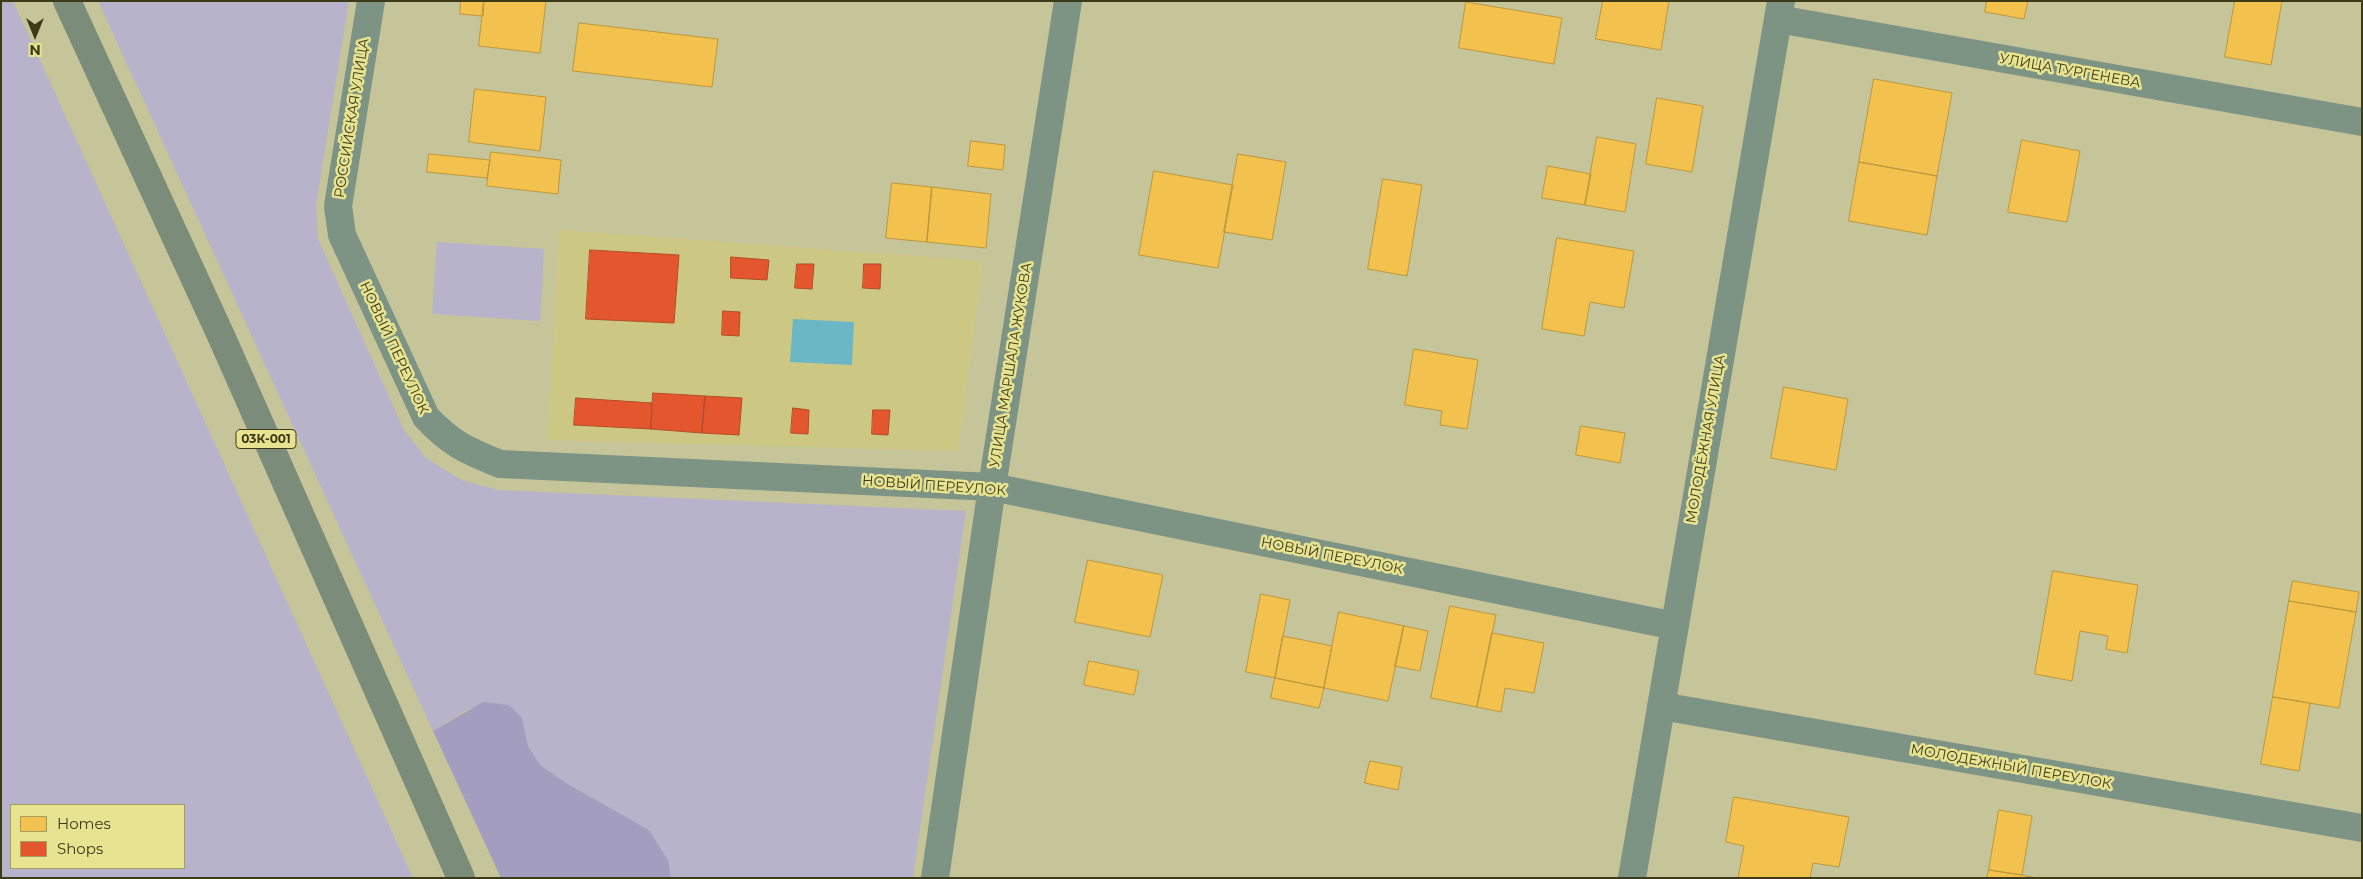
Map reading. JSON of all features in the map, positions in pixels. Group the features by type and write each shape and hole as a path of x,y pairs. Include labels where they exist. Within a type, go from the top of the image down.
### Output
{"main road":[{"name":"03К-001","path":"67,1 222,338 462,878"}],"street":[{"name":"РОССИЙСКАЯ УЛИЦА","path":"342,235 338,206 371,1"},
{"name":"УЛИЦА МАРШАЛА ЖУКОВА","path":"935,878 992,487 1068,1"},
{"name":"УЛИЦА ТУРГЕНЕВА","path":"1780,10 2362,122"},
{"name":"МОЛОДЁЖНАЯ УЛИЦА","path":"1632,878 1780,10"},
{"name":"НОВЫЙ ПЕРЕУЛОК","path":"342,235 426,417 445,437 470,452 500,464 992,487 1675,626"},
{"name":"МОЛОДЕЖНЫЙ ПЕРЕУЛОК","path":"1661,706 2362,828"}],"shaded area":[{"path":"1,1 13,1 413,878 1,878"},
{"path":"98,1 349,1 316,205 318,239 404,430 426,458 461,480 498,490 966,511 913,878 671,878 668,860 649,830 566,783 540,765 528,746 522,718 470,708 433,731"},
{"path":"560,230 983,261 958,451 548,440"},
{"path":"437,242 544,249 540,321 432,314"},
{"path":"483,702 509,705 522,718 528,746 540,765 566,783 649,830 668,860 671,878 501,878 433,731"}],"water":[{"path":"793,319 854,322 852,365 790,362"}],"building: Homes":[{"path":"461,1 484,1 483,16 460,14"},
{"path":"484,1 546,1 540,53 479,46"},
{"path":"1603,1 1669,1 1661,50 1596,39"},
{"path":"1987,1 2028,1 2024,19 1985,12"},
{"path":"2235,1 2282,1 2271,65 2225,57"},
{"path":"1466,2 1562,18 1554,64 1459,48"},
{"path":"579,23 718,39 712,87 573,71"},
{"path":"1874,79 1952,93 1937,176 1859,162"},
{"path":"475,89 546,97 540,151 469,142"},
{"path":"1657,98 1703,106 1692,172 1646,164"},
{"path":"1597,137 1636,144 1625,212 1585,205"},
{"path":"2022,140 2080,151 2067,222 2008,212"},
{"path":"971,141 1005,145 1003,170 968,166"},
{"path":"491,152 561,160 558,194 487,186"},
{"path":"429,154 490,160 487,178 427,172"},
{"path":"1238,154 1286,162 1272,240 1224,232"},
{"path":"1859,162 1937,176 1927,235 1849,221"},
{"path":"1548,166 1591,174 1585,205 1542,198"},
{"path":"1154,171 1233,185 1218,268 1139,255"},
{"path":"1383,179 1422,185 1407,276 1368,269"},
{"path":"892,183 932,187 927,242 886,238"},
{"path":"932,187 991,194 986,248 927,242"},
{"path":"1557,238 1634,251 1624,308 1590,302 1584,336 1542,329"},
{"path":"1414,349 1478,360 1467,429 1440,425 1442,411 1405,405"},
{"path":"1784,387 1848,399 1836,470 1771,458"},
{"path":"1581,426 1625,433 1620,463 1576,455"},
{"path":"1088,560 1163,575 1150,637 1075,622"},
{"path":"2053,571 2138,585 2127,653 2106,649 2108,636 2080,631 2072,681 2035,674"},
{"path":"2293,581 2359,592 2356,612 2289,601"},
{"path":"1261,594 1290,600 1275,678 1246,672"},
{"path":"2289,601 2356,612 2339,708 2273,697"},
{"path":"1450,606 1496,615 1477,707 1431,698"},
{"path":"1339,612 1404,626 1388,701 1324,688"},
{"path":"1404,626 1428,631 1420,671 1395,666"},
{"path":"1492,633 1544,643 1534,693 1505,688 1501,712 1477,707"},
{"path":"1283,636 1332,646 1324,688 1275,678"},
{"path":"1089,661 1139,671 1134,695 1084,685"},
{"path":"1275,678 1324,688 1319,708 1271,698"},
{"path":"2273,697 2310,703 2299,771 2261,764"},
{"path":"1370,761 1402,767 1398,790 1365,783"},
{"path":"1734,797 1849,817 1839,867 1813,863 1810,878 1738,878 1744,846 1726,842"},
{"path":"1999,810 2032,816 2022,875 1989,870"},
{"path":"1989,870 2022,875 2037,878 1987,878"}],"building: Shops":[{"path":"590,250 679,255 674,323 586,319"},
{"path":"731,257 769,260 767,280 731,278"},
{"path":"797,264 814,264 812,289 795,288"},
{"path":"864,264 881,264 880,289 863,288"},
{"path":"723,311 740,312 739,336 722,335"},
{"path":"653,393 705,396 702,433 651,429"},
{"path":"705,396 742,398 739,435 702,433"},
{"path":"576,398 652,403 651,429 574,425"},
{"path":"793,408 809,410 808,434 791,433"},
{"path":"873,410 890,410 888,435 872,434"}]}
